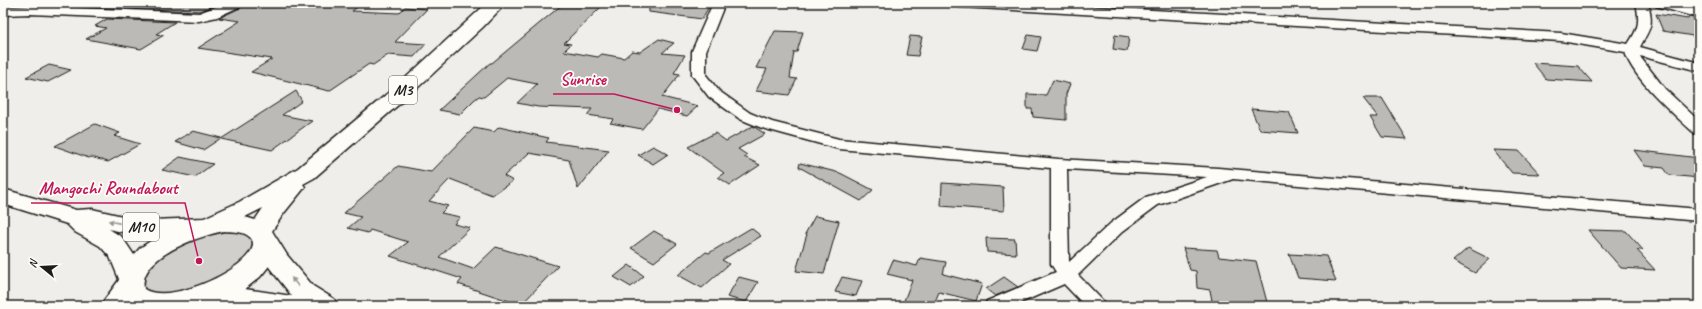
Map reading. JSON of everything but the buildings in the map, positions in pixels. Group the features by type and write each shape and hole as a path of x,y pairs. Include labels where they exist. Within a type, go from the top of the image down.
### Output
{"highway":[{"name":"M3","path":"194,302 227,288 250,272 260,261 265,251 263,236 275,208 306,174 406,88 478,23 497,3"},
{"name":"M3","path":"208,226 247,207 306,174"},
{"name":"M10","path":"3,196 75,218 92,217 131,226 152,228 208,226"},
{"name":"M10","path":"75,218 81,225 110,240 118,250 131,280"},
{"name":"M3","path":"263,236 251,226 239,223 208,226 191,230 159,246 146,256 137,267 131,280 131,291 137,298 147,303 160,306 242,298 292,306"},
{"path":"263,236 278,261 304,293 325,306"}],"street":[{"path":"3,11 30,10 199,17 212,14 238,3"},
{"path":"719,3 699,51 699,75 719,98 745,116 767,126 839,144 1059,164 1234,175 1699,215"},
{"path":"960,3 1157,9 1561,37 1632,48 1699,68"},
{"path":"1642,3 1644,11 1644,28 1643,33 1632,48 1634,60 1646,75 1699,130"},
{"path":"1660,3 1699,14"},
{"path":"1059,164 1060,264 1067,275 1096,306"},
{"path":"994,306 1067,275 1117,227 1152,201 1234,175"},
{"path":"112,306 131,280"}],"shaded area":[{"path":"237,230 249,234 255,242 248,265 178,299 140,289 152,258 203,232"}],"place":[{"name":"Sunrise","path":"677,110"},
{"name":"Mangochi Roundabout","path":"199,261"}]}
